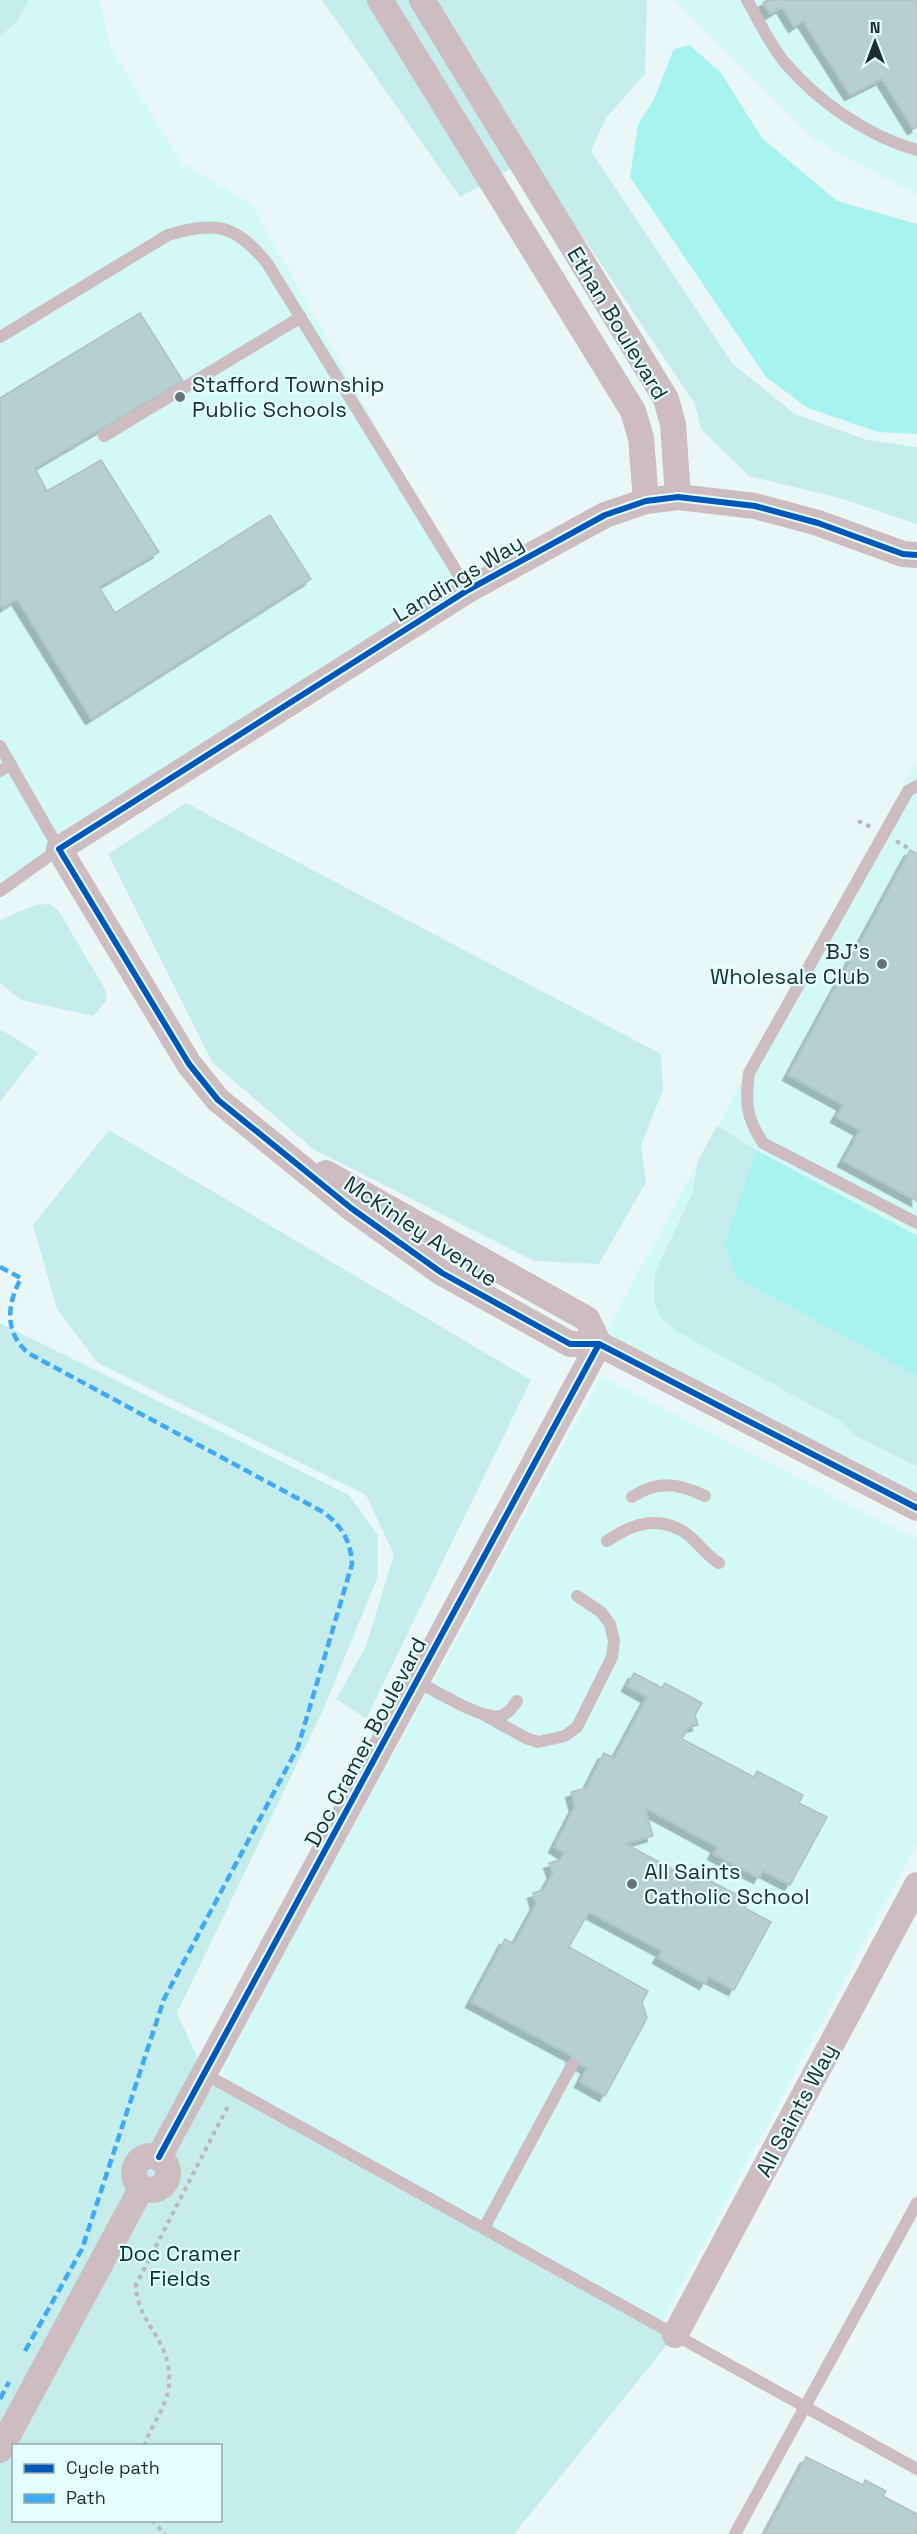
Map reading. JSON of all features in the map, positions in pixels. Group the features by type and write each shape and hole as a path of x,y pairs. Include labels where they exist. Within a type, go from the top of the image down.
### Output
{"street":[{"name":"Ethan Boulevard","path":"380,0 633,411 641,438 646,501"},
{"name":"Ethan Boulevard","path":"422,0 666,399 673,424 678,498"},
{"name":"Ethan Boulevard","path":"528,241 558,222"},
{"name":"Landings Way","path":"59,849 468,590 605,515 646,501 678,498 755,506 818,523 903,554 917,555"},
{"name":"McKinley Avenue","path":"59,849 189,1064 218,1100 257,1133 587,1319 599,1344"},
{"path":"599,1344 917,1508"},
{"name":"Doc Cramer Boulevard","path":"0,2450 142,2187 150,2190 164,2183 168,2171 159,2157 599,1344"},
{"name":"All Saints Way","path":"675,2336 917,1885"}],"lane":[{"path":"747,0 785,63 827,103 858,124 917,150"},
{"path":"0,337 141,249 168,235 198,226 227,230 249,241 267,263 301,317 468,590"},
{"path":"104,436 301,317"},
{"path":"0,746 5,767 59,849 0,891"},
{"path":"917,786 908,791 749,1073 745,1098 750,1123 763,1143 917,1223"},
{"path":"632,1497 646,1488 664,1484 684,1485 705,1496"},
{"path":"607,1541 627,1527 644,1523 667,1524 685,1533 708,1557 719,1563"},
{"path":"418,1682 526,1738 538,1742 565,1736 576,1727 612,1657 614,1641 610,1624 602,1612 576,1596"},
{"path":"486,1716 499,1716 510,1712 517,1701"},
{"path":"484,2229 572,2066"},
{"path":"205,2074 917,2469"},
{"path":"735,2534 917,2203"}],"path":[{"path":"144,2444 169,2388 169,2365 165,2350 136,2299 136,2285 236,2090"},
{"path":"154,2522 165,2534"}],"shaded area":[{"name":"Stafford Township Public Schools","path":"29,0 100,0 110,46 182,163 252,204 468,590 0,891 0,36 16,23"},
{"path":"674,0 917,0 917,195 815,140"},
{"path":"917,760 917,1508 599,1344"},
{"path":"601,1376 917,1539 917,1844 660,2327 227,2085 222,2065"}],"green space":[{"path":"0,0 29,0 16,23 0,36"},
{"path":"322,0 647,0 645,74 606,118 591,151 733,364 795,414 867,440 917,447 917,524 843,499 749,476 701,429 695,404 530,158 460,197"},
{"path":"186,803 661,1054 663,1090 641,1145 646,1182 599,1264 534,1261 313,1149 212,1062 108,854"},
{"path":"49,904 58,910 105,989 107,1000 93,1016 21,1000 0,983 0,920 35,905"},
{"path":"0,1029 38,1053 0,1102"},
{"path":"717,1126 756,1150 724,1245 736,1277 917,1376 917,1466 855,1435 842,1422 678,1332 662,1319 654,1303 655,1273 693,1192 698,1161"},
{"path":"109,1130 531,1380 366,1719 336,1699 366,1646 394,1555 366,1495 98,1363 57,1309 33,1225"},
{"name":"Doc Cramer Fields","path":"0,1323 349,1495 378,1535 378,1576 324,1708 177,2013 205,2074 675,2335 514,2534 0,2534"}],"water":[{"path":"690,45 721,73 762,138 837,201 917,224 917,434 878,432 808,408 766,377 630,177 638,124 653,101 674,49"},
{"path":"756,1150 917,1236 917,1376 736,1277 724,1245"}],"building":[{"path":"767,0 917,0 917,127 913,129 882,79 850,95 803,21 794,27 782,7 770,14 763,3"},
{"path":"140,313 183,381 35,468 47,491 101,460 159,552 99,587 115,613 270,515 311,579 91,719 17,599 3,608 0,604 0,398"},
{"name":"BJ's Wholesale Club","path":"910,850 917,854 917,1201 843,1161 860,1130 836,1117 843,1105 788,1075"},
{"name":"All Saints Catholic School","path":"634,1673 662,1688 665,1683 702,1703 695,1715 698,1725 688,1728 682,1739 754,1777 757,1771 803,1795 799,1803 827,1817 790,1885 763,1871 759,1878 713,1854 717,1847 645,1808 653,1836 626,1844 698,1883 701,1876 749,1901 745,1908 771,1922 734,1990 709,1977 705,1984 658,1958 662,1951 589,1912 569,1947 648,1991 642,2002 647,2018 605,2096 580,2082 587,2068 571,2059 572,2056 471,2002 505,1939 514,1944 536,1904 533,1893 543,1890 553,1873 549,1863 560,1860 564,1853 554,1847 575,1806 571,1792 586,1788 604,1753 614,1758 647,1697 627,1686"},
{"path":"806,2457 863,2485 865,2480 886,2491 883,2496 917,2514 917,2534 765,2534"}],"marked path":[{"path":"0,1267 21,1278 13,1298 10,1317 15,1336 28,1353 323,1512 344,1534 350,1548 352,1564 298,1747 164,1999 82,2249 25,2351"},
{"path":"0,2399 9,2382"}],"cycle path":[{"path":"917,555 903,554 818,523 755,506 678,497 646,501 605,515 468,590 59,849 189,1064 218,1100 351,1208 442,1273 570,1344 599,1344 917,1508"},
{"path":"159,2157 599,1344"}],"place":[{"name":"Stafford Township Public Schools","path":"180,397"},
{"name":"BJ's Wholesale Club","path":"882,964"},
{"name":"All Saints Catholic School","path":"632,1884"}]}
